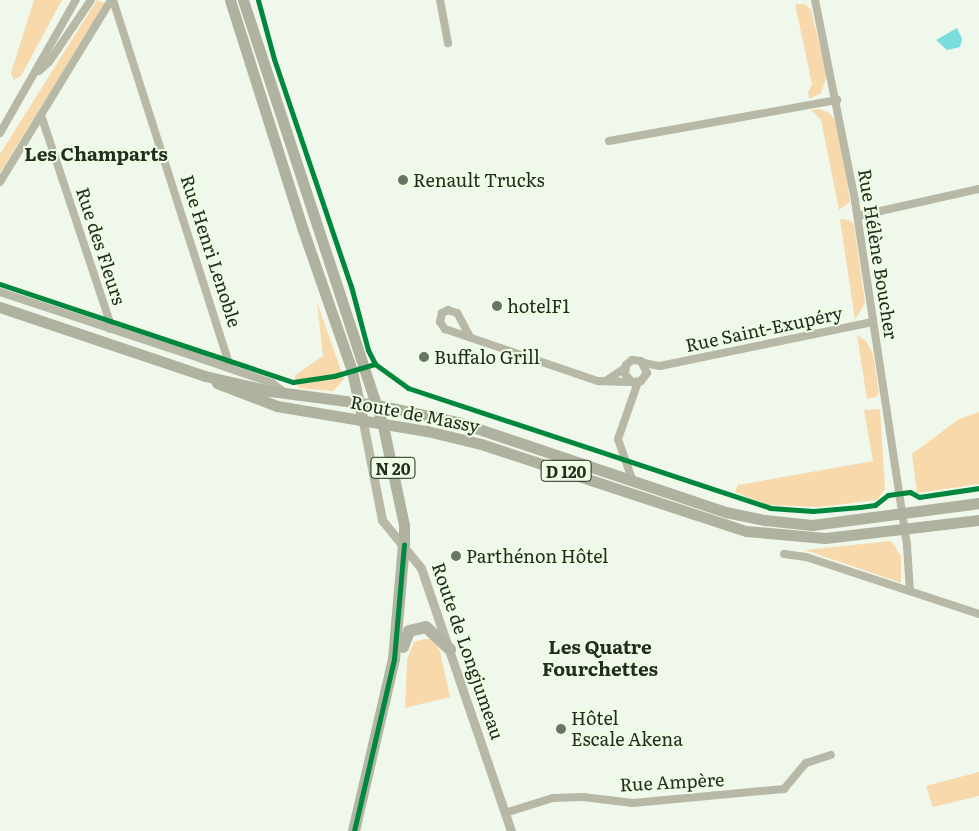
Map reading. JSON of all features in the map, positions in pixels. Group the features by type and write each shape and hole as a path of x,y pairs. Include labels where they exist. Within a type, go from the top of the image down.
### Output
{"highway":[{"name":"N 20","path":"394,659 399,634 404,544"},
{"path":"354,831 394,659 402,651 405,636 417,627 432,630 450,649"}],"main road":[{"name":"N 20","path":"230,0 352,371 363,422"},
{"name":"N 20","path":"245,0 337,288 377,405 404,525 404,544"},
{"name":"D 120","path":"0,307 205,376"},
{"name":"Route de Massy","path":"205,376 286,393 377,405 458,422 726,512 765,520 812,524 979,503"},
{"name":"Route de Massy","path":"205,376 277,406 383,426 427,431 481,444 746,531 825,538 979,520"}],"street":[{"path":"0,133 38,72 76,0"},
{"path":"38,72 49,62 91,0"},
{"path":"0,182 112,0"},
{"name":"Rue Henri Lenoble","path":"112,0 231,369"},
{"path":"440,0 448,43"},
{"name":"Rue Hélène Boucher","path":"815,0 837,100 858,216 902,514"},
{"path":"609,141 837,100"},
{"name":"Rue des Fleurs","path":"41,115 109,320 110,330"},
{"path":"858,216 979,189"},
{"name":"Route de Massy","path":"0,292 110,330 202,358 272,383 286,393"},
{"path":"470,337 460,322 457,313 445,311 440,322 448,330 587,378 634,382"},
{"path":"448,330 456,328 460,322"},
{"name":"Rue Saint-Exupéry","path":"644,363 660,366 873,322"},
{"path":"607,380 625,368 632,360 644,363 646,376"},
{"name":"Rue Saint-Exupéry","path":"634,382 660,366"},
{"path":"625,368 634,382 618,439 632,479"},
{"name":"N 20","path":"363,422 382,520 404,544"},
{"path":"902,514 910,591"},
{"name":"Route de Longjumeau","path":"404,544 421,568 512,831"},
{"path":"784,554 910,591 979,614"},
{"name":"Rue Ampère","path":"506,813 553,798 583,797 633,803 784,789 806,763 830,755"}],"shaded area":[{"path":"34,0 62,0 21,76 14,80 11,73"},
{"path":"97,0 105,3 0,173 0,154"},
{"path":"795,4 805,4 811,10 827,76 821,93 809,99 808,92 812,84"},
{"path":"820,109 829,113 835,120 843,153 850,202 839,210 821,120 811,110"},
{"path":"840,219 850,220 854,225 865,303 855,320"},
{"path":"317,302 344,379 333,391 299,388 294,376 323,356"},
{"path":"857,335 866,341 873,354 879,393 876,397 867,399"},
{"path":"880,409 885,489 877,500 819,507 768,505 735,492 738,485 873,461 864,410"},
{"path":"979,412 979,484 917,493 912,454 959,419"},
{"path":"891,541 901,556 901,583 805,550"},
{"path":"433,639 440,651 450,697 405,708 407,660 414,642"},
{"path":"979,772 979,796 933,807 926,786"}],"water":[{"path":"957,28 962,39 960,47 947,50 936,40"}],"cycle path":[{"path":"258,0 274,59 351,286 368,350 375,364 408,388 770,508 813,511 860,507 875,505 888,495 910,492 919,497 979,488"},
{"path":"0,284 293,382 334,376 375,364"},
{"path":"354,831 394,659 404,544"}],"place":[{"name":"Renault Trucks","path":"403,180"},
{"name":"hotelF1","path":"497,306"},
{"name":"Buffalo Grill","path":"424,357"},
{"name":"Parthénon Hôtel","path":"456,556"},
{"name":"Hôtel Escale Akena","path":"561,729"}],"district":[{"name":"Les Champarts","path":"96,154"},
{"name":"Les Quatre Fourchettes","path":"600,658"}]}
